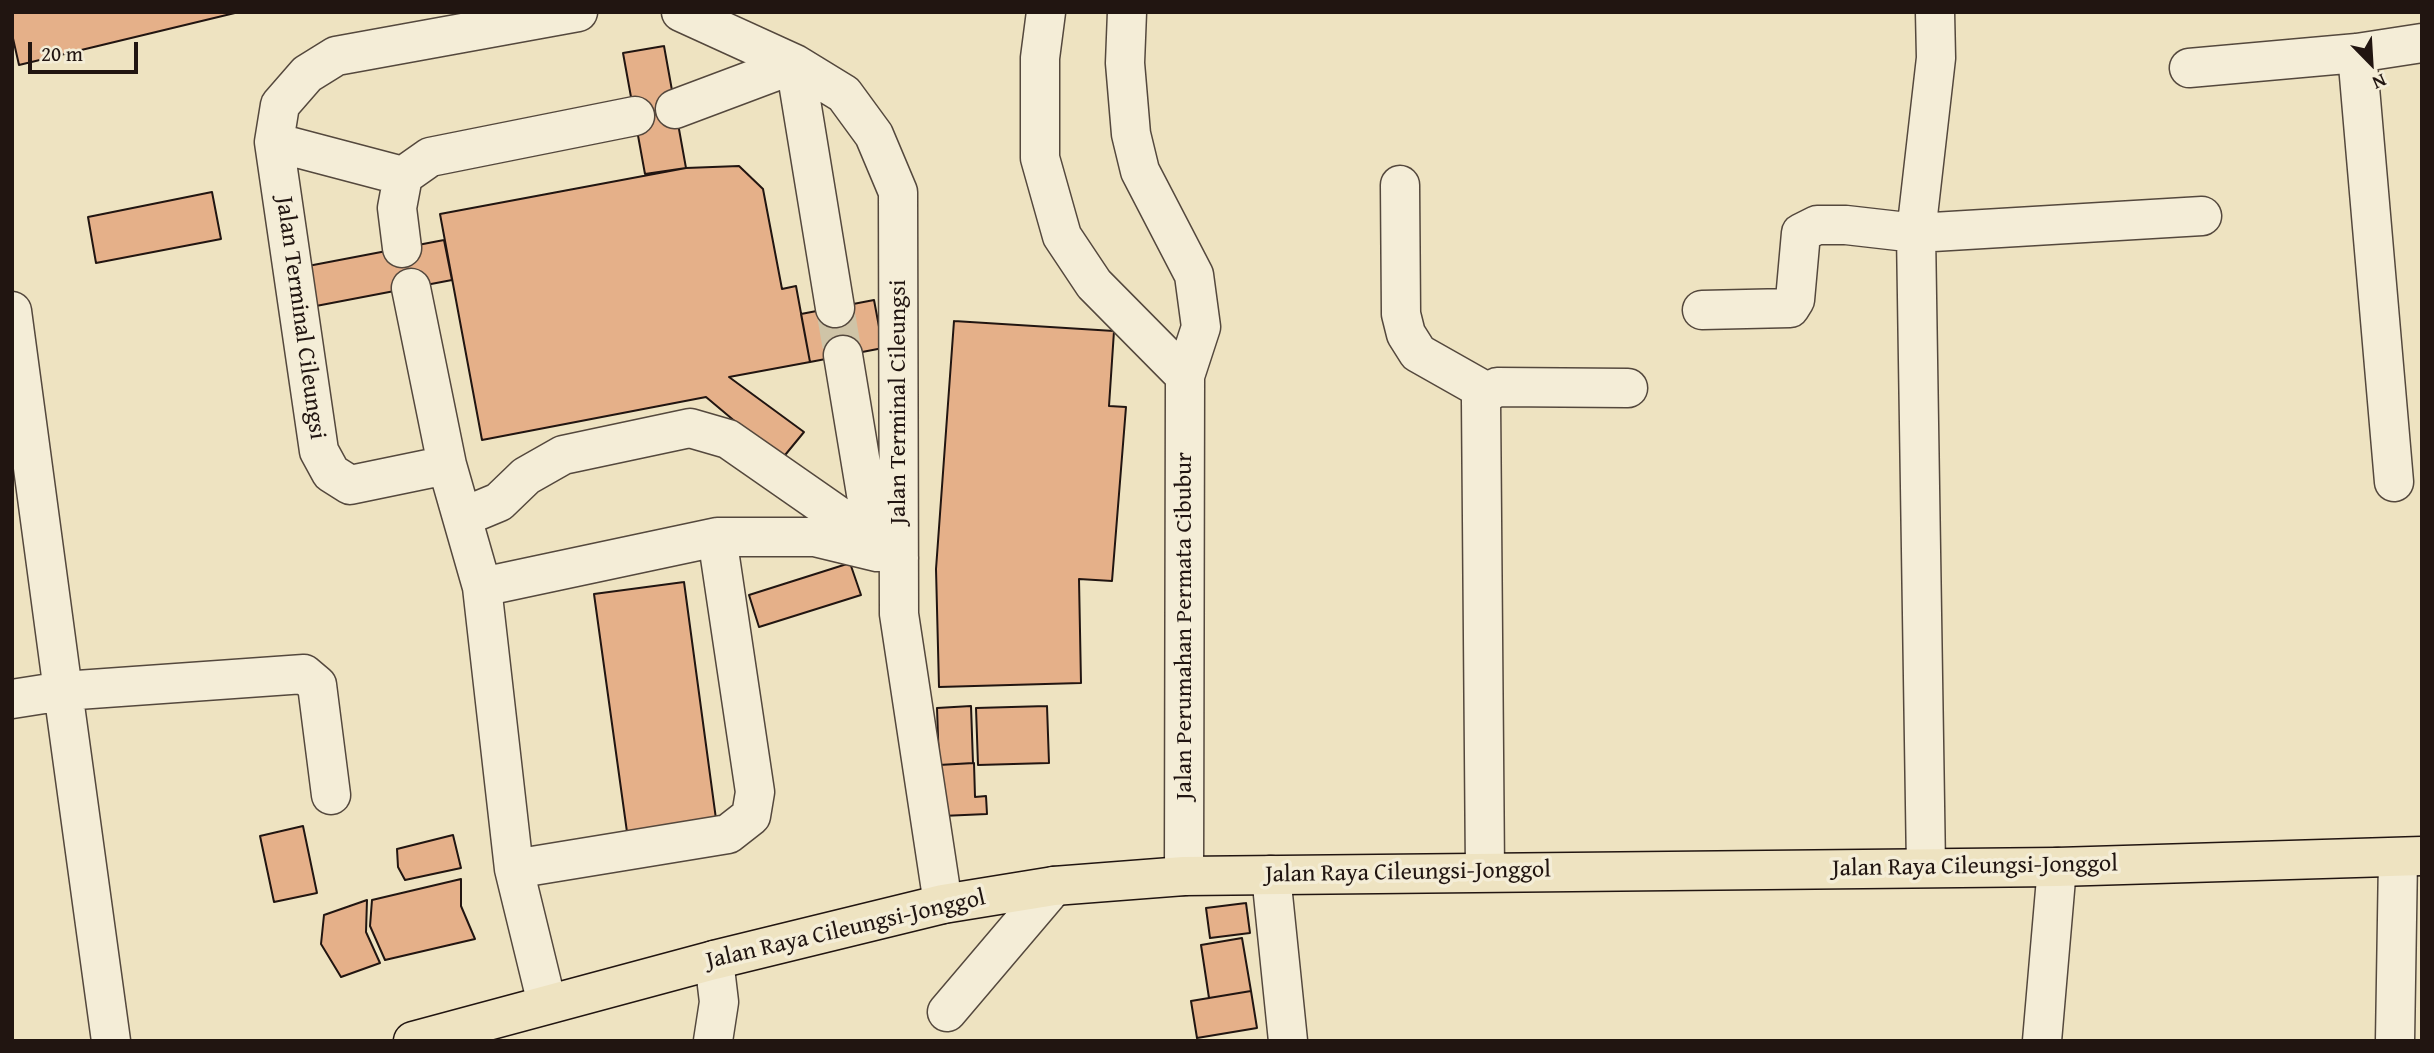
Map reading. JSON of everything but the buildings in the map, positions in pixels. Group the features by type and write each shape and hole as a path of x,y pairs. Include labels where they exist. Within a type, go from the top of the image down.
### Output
{"main road":[{"name":"Jalan Raya Cileungsi-Jonggol","path":"413,1041 714,960 943,904 1054,886 1184,876 2057,867 2410,857"}],"street":[{"name":"Jalan Terminal Cileungsi","path":"447,465 349,485 331,473 319,451 274,142 281,105 307,74 336,57 578,12"},
{"name":"Jalan Terminal Cileungsi","path":"681,12 795,64 844,94 874,135 898,192 899,614 943,904"},
{"path":"1046,12 1040,58 1040,158 1062,236 1094,284 1185,376"},
{"name":"Jalan Perumahan Permata Cibubur","path":"1127,12 1127,87 1131,134 1140,171 1194,275 1201,327 1185,376 1184,876"},
{"path":"1926,867 1916,233 1936,58 1935,12"},
{"path":"2189,68 2357,53 2422,43"},
{"path":"2357,53 2394,482"},
{"path":"676,109 795,64 835,308"},
{"path":"402,248 397,208 403,176 430,157 635,116"},
{"path":"274,142 403,176"},
{"path":"1400,185 1401,314 1406,334 1418,353 1487,392"},
{"path":"1702,310 1790,308 1795,300 1799,241 1801,233 1808,227 1846,225 1916,233 2202,216"},
{"path":"411,288 447,465 482,587 514,869 547,1004"},
{"path":"12,311 111,1041"},
{"path":"843,355 866,494 899,558"},
{"path":"1485,871 1480,401 1487,392 1497,387 1628,388"},
{"path":"463,517 499,502 526,477 563,454 690,428 728,439 899,558"},
{"path":"482,587 717,537 815,537 899,558"},
{"path":"514,869 728,834 751,816 755,792 717,537"},
{"path":"12,699 63,691 304,674 317,685 331,795"},
{"path":"2395,1041 2410,857"},
{"path":"2042,1041 2057,867"},
{"path":"1271,875 1288,1041"},
{"path":"947,1012 1054,886"},
{"path":"713,1041 719,1002 714,960"}],"tunnel":[{"path":"835,308 843,355"}]}
